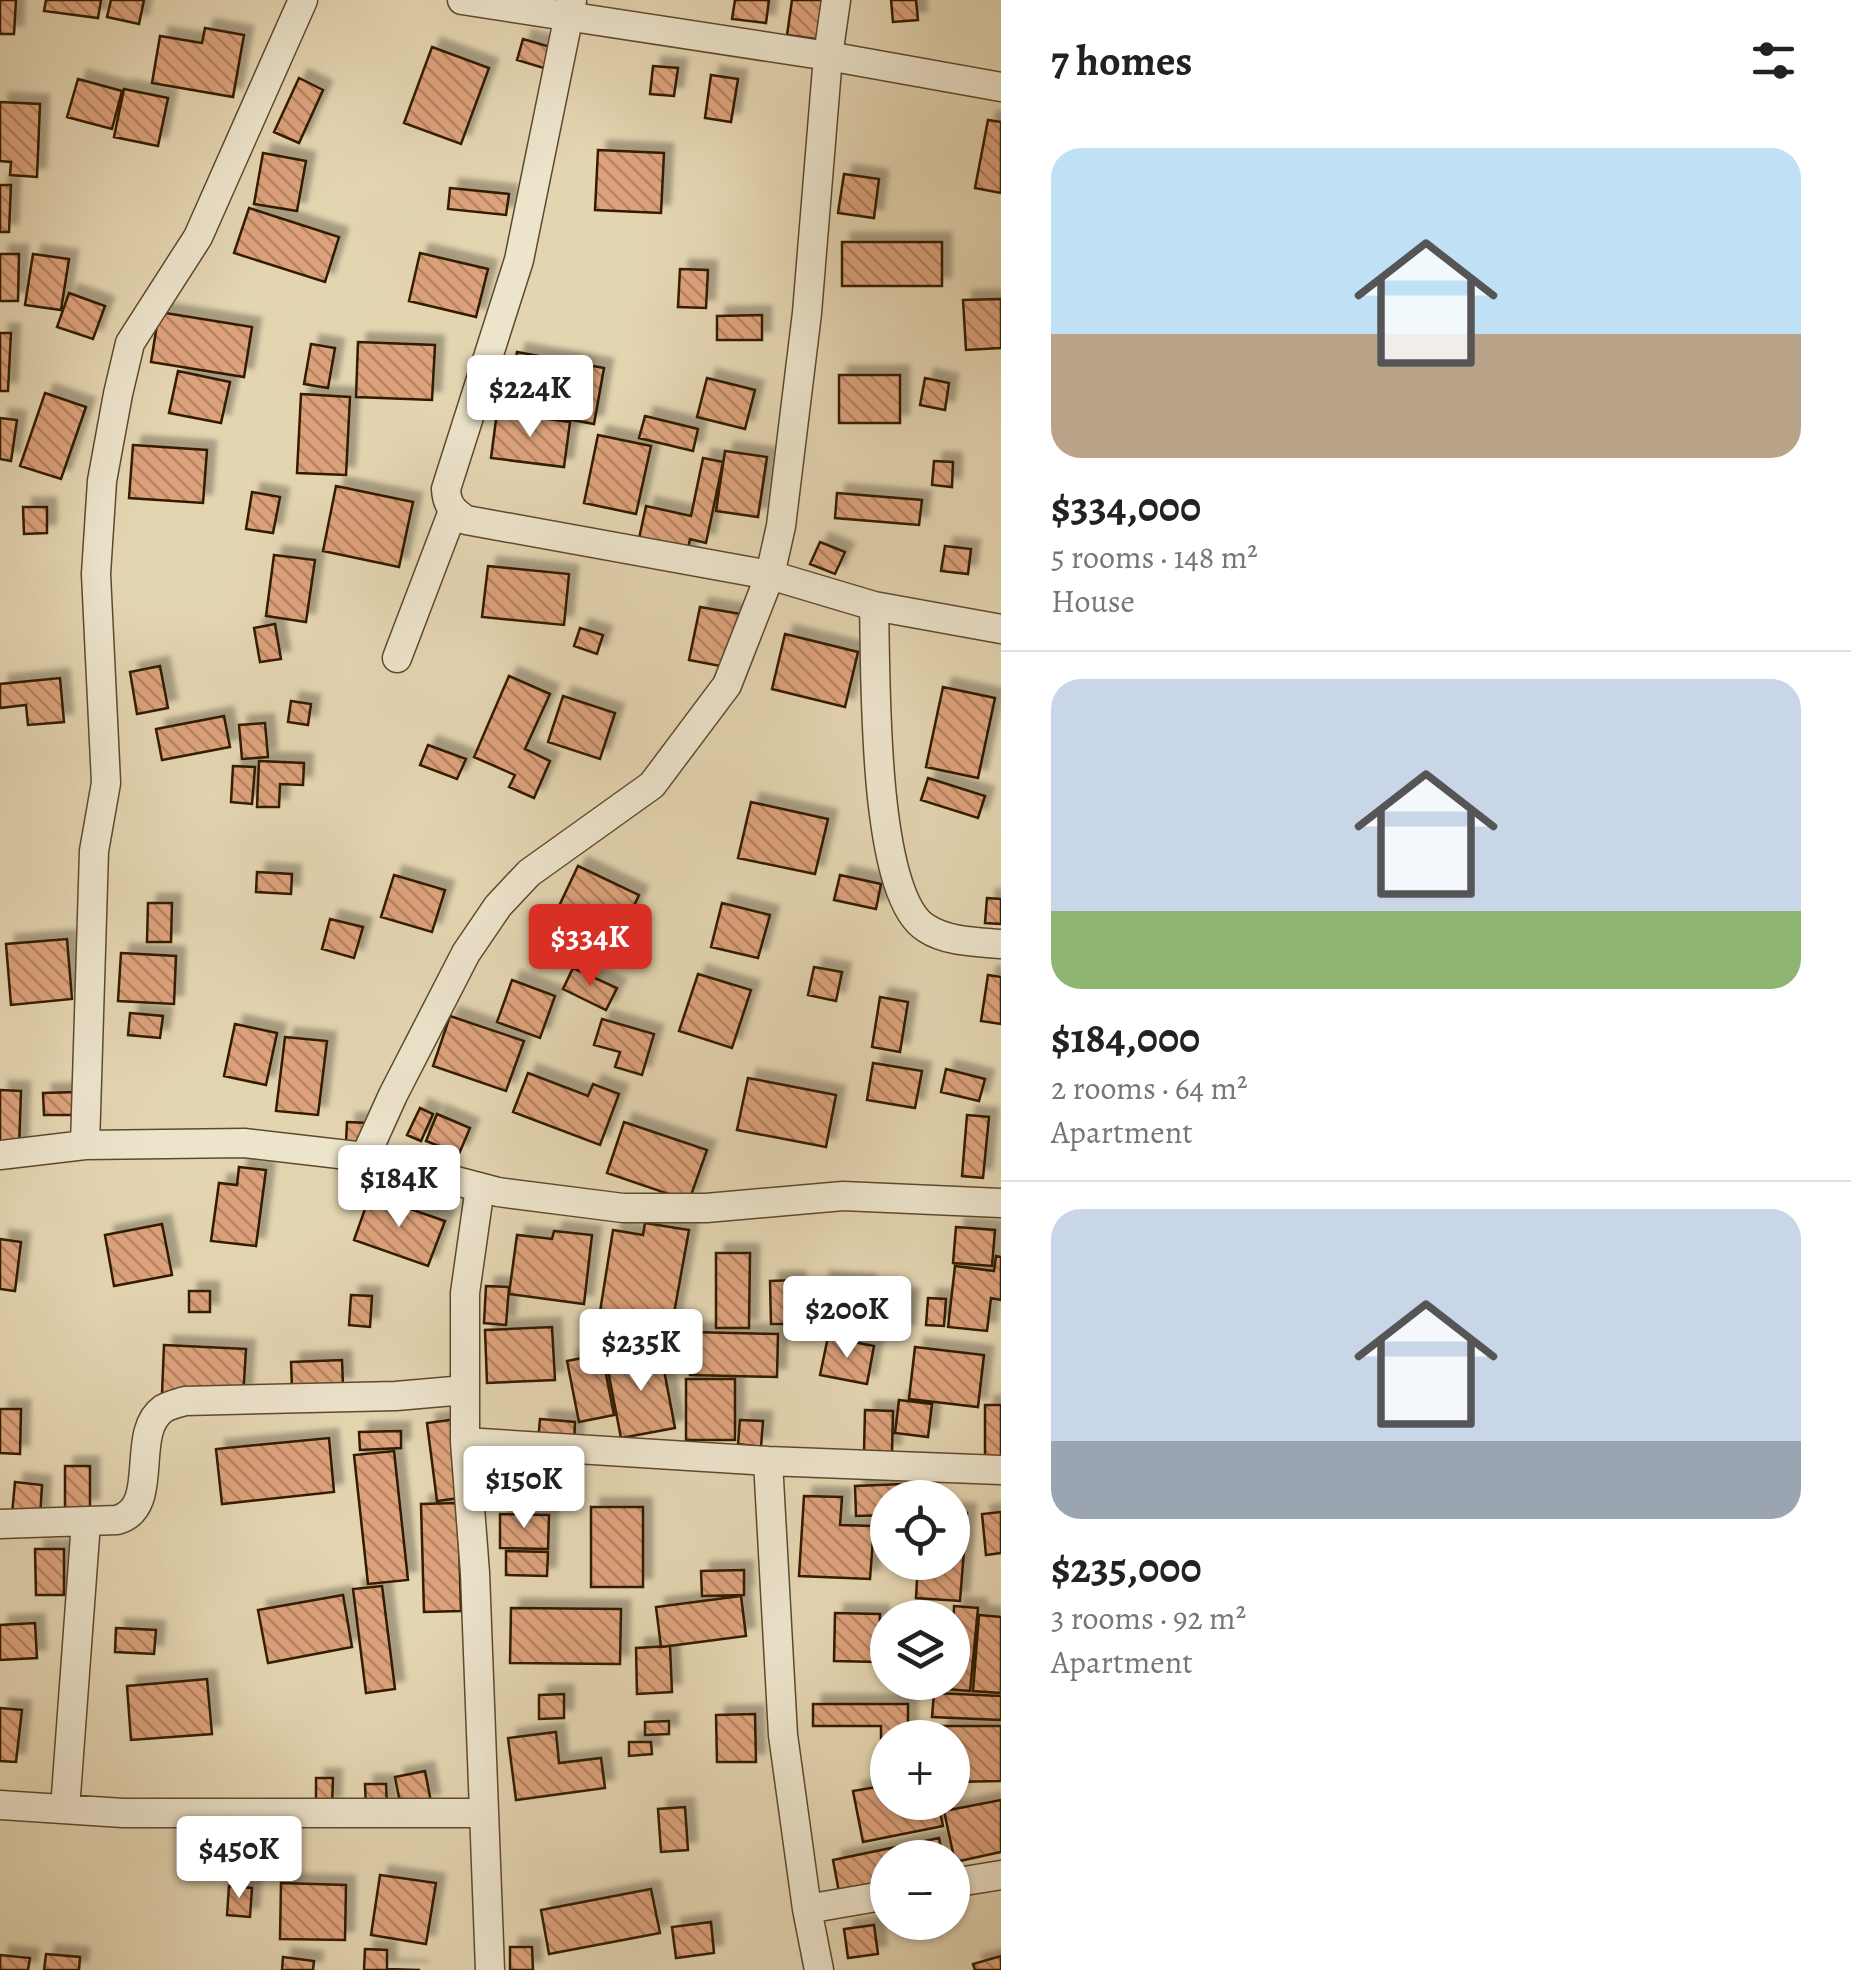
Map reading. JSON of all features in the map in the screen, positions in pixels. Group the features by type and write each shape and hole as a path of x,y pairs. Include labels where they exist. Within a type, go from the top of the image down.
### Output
{"street":[{"path":"85,1145 94,851 106,783 96,574 102,481 118,394 130,343 198,238 304,0"},
{"path":"462,0 570,8 1001,87"},
{"path":"365,1157 466,953 498,906 529,873 652,785 727,685 770,575 781,526 807,313 836,0"},
{"path":"570,8 519,260 446,489 452,511 466,520 770,575 874,606 1001,629"},
{"path":"397,658 452,511"},
{"path":"874,606 878,746 887,838 908,910 925,928 954,939 1001,944"},
{"path":"0,1154 85,1145 244,1142 365,1157 480,1187 554,1201 624,1208 706,1208 842,1196 1001,1203"},
{"path":"480,1187 465,1294 465,1442 475,1573 490,1970"},
{"path":"0,1524 129,1517 134,1511 150,1424 162,1410 186,1401 396,1396 465,1390"},
{"path":"465,1442 768,1461 1001,1470"},
{"path":"768,1461 784,1735 807,1909 820,1970"},
{"path":"65,1809 86,1522"},
{"path":"0,1805 123,1813 482,1813"},
{"path":"970,1880 1001,1875"},
{"path":"807,1909 870,1898"}],"building":[{"path":"0,0 16,0 14,34 0,34"},
{"path":"46,0 101,0 98,18 44,11"},
{"path":"111,0 144,0 139,24 107,17"},
{"path":"735,0 769,0 766,23 732,19"},
{"path":"792,0 828,0 823,40 787,35"},
{"path":"891,0 916,0 918,20 893,22"},
{"path":"205,28 244,35 233,97 152,83 160,36 202,43"},
{"path":"523,39 554,48 547,69 517,60"},
{"path":"432,47 489,68 461,144 404,123"},
{"path":"653,66 678,68 674,96 650,94"},
{"path":"711,75 738,79 731,122 705,118"},
{"path":"299,78 323,90 299,143 274,132"},
{"path":"78,79 122,91 112,129 67,117"},
{"path":"124,89 168,98 158,146 114,137"},
{"path":"0,102 40,104 37,177 10,175 11,162 0,161"},
{"path":"988,120 1001,122 1001,193 975,188"},
{"path":"598,150 664,153 661,213 595,210"},
{"path":"263,153 306,161 297,211 254,204"},
{"path":"844,174 879,179 874,218 838,213"},
{"path":"0,185 11,185 9,232 0,232"},
{"path":"450,188 509,194 506,215 448,209"},
{"path":"249,208 339,237 325,282 234,253"},
{"path":"842,242 942,242 942,286 842,286"},
{"path":"420,253 488,269 476,317 409,301"},
{"path":"0,254 19,254 18,301 0,301"},
{"path":"33,254 69,259 61,310 25,305"},
{"path":"680,269 708,270 706,308 678,307"},
{"path":"69,293 105,306 93,339 57,327"},
{"path":"1001,299 1001,348 966,350 963,300"},
{"path":"159,312 252,327 244,377 151,362"},
{"path":"762,315 762,340 717,340 717,316"},
{"path":"0,333 11,333 8,391 0,391"},
{"path":"358,342 435,345 432,400 356,397"},
{"path":"311,344 335,348 328,388 304,384"},
{"path":"517,352 604,368 594,424 507,408"},
{"path":"178,371 230,382 221,423 169,413"},
{"path":"839,375 900,375 900,423 839,423"},
{"path":"707,378 755,390 745,429 697,417"},
{"path":"925,378 949,383 945,410 920,405"},
{"path":"45,393 86,407 61,479 20,466"},
{"path":"301,394 350,397 346,475 297,473"},
{"path":"497,412 570,422 564,467 491,458"},
{"path":"645,416 698,429 693,451 639,438"},
{"path":"0,418 17,420 11,461 0,459"},
{"path":"598,435 651,446 636,514 584,503"},
{"path":"133,445 207,450 203,503 129,498"},
{"path":"725,451 767,457 758,517 716,511"},
{"path":"703,458 723,462 706,543 690,539 686,559 637,548 646,506 691,516"},
{"path":"934,461 953,462 952,487 932,485"},
{"path":"336,486 413,502 399,567 323,551"},
{"path":"252,492 280,497 273,533 246,529"},
{"path":"837,493 922,500 919,525 835,518"},
{"path":"23,507 47,507 47,533 24,534"},
{"path":"820,542 845,552 835,574 810,564"},
{"path":"945,546 971,549 968,574 941,571"},
{"path":"274,555 315,560 306,622 266,616"},
{"path":"488,566 569,574 564,625 482,617"},
{"path":"700,607 741,614 731,668 689,660"},
{"path":"275,624 281,659 260,662 254,628"},
{"path":"580,628 603,635 597,654 574,646"},
{"path":"785,634 858,652 845,707 772,689"},
{"path":"160,666 168,708 137,714 130,672"},
{"path":"509,676 550,694 525,749 550,761 534,798 509,787 515,775 474,757"},
{"path":"60,678 64,722 28,725 26,705 0,708 0,684"},
{"path":"943,687 995,698 978,778 926,767"},
{"path":"563,696 615,713 600,759 548,742"},
{"path":"291,701 311,704 308,725 288,722"},
{"path":"224,716 230,747 162,760 156,729"},
{"path":"265,723 268,757 242,759 239,725"},
{"path":"428,745 466,759 457,779 420,765"},
{"path":"259,761 304,763 303,785 280,784 279,807 257,807"},
{"path":"233,766 255,767 252,804 231,802"},
{"path":"928,778 985,796 978,818 921,800"},
{"path":"751,802 828,819 815,874 738,858"},
{"path":"578,866 639,895 621,934 599,924 582,960 542,942"},
{"path":"257,872 292,874 291,894 256,892"},
{"path":"394,875 445,890 432,932 381,917"},
{"path":"840,875 881,884 876,909 834,900"},
{"path":"987,898 1001,899 1001,924 985,923"},
{"path":"148,903 172,903 171,942 147,942"},
{"path":"722,903 770,915 758,958 711,947"},
{"path":"330,919 363,927 354,958 322,949"},
{"path":"67,939 72,999 11,1005 6,944"},
{"path":"121,953 176,956 174,1004 118,1001"},
{"path":"814,967 842,972 836,1001 808,995"},
{"path":"573,968 617,988 606,1010 563,989"},
{"path":"698,974 751,990 732,1048 679,1031"},
{"path":"988,975 1001,977 1001,1024 981,1021"},
{"path":"512,980 555,996 540,1038 497,1022"},
{"path":"880,997 908,1002 900,1052 872,1047"},
{"path":"130,1013 163,1016 160,1038 128,1035"},
{"path":"450,1016 524,1041 506,1091 433,1066"},
{"path":"602,1019 654,1034 642,1075 615,1067 620,1052 594,1045"},
{"path":"235,1024 277,1033 266,1085 224,1076"},
{"path":"285,1037 327,1041 318,1115 276,1111"},
{"path":"873,1063 922,1071 915,1108 867,1100"},
{"path":"946,1069 985,1079 979,1101 941,1092"},
{"path":"528,1073 588,1096 593,1084 619,1094 600,1145 513,1112"},
{"path":"748,1078 836,1095 826,1147 737,1130"},
{"path":"0,1090 21,1091 19,1149 0,1149"},
{"path":"77,1092 77,1115 44,1115 43,1093"},
{"path":"420,1108 433,1114 421,1141 407,1135"},
{"path":"437,1114 470,1128 459,1154 426,1141"},
{"path":"967,1115 989,1117 983,1178 962,1176"},
{"path":"347,1122 370,1123 368,1144 346,1142"},
{"path":"624,1122 707,1150 689,1201 607,1173"},
{"path":"239,1167 266,1170 256,1246 211,1241 219,1183 237,1185"},
{"path":"370,1195 445,1221 428,1266 354,1240"},
{"path":"645,1223 689,1230 671,1330 599,1318 613,1230 643,1235"},
{"path":"162,1224 172,1275 114,1286 105,1235"},
{"path":"956,1227 995,1230 992,1266 953,1263"},
{"path":"554,1231 592,1235 584,1304 509,1294 517,1235 552,1239"},
{"path":"0,1239 21,1242 15,1291 0,1289"},
{"path":"716,1253 750,1253 749,1328 716,1328"},
{"path":"996,1256 1001,1257 1001,1300 991,1298 987,1331 948,1327 955,1266 994,1271"},
{"path":"796,1280 798,1324 771,1324 770,1281"},
{"path":"821,1280 867,1284 864,1323 817,1319"},
{"path":"486,1286 509,1287 506,1325 484,1323"},
{"path":"189,1291 210,1291 210,1312 189,1312"},
{"path":"351,1295 372,1296 370,1327 349,1325"},
{"path":"870,1295 910,1298 906,1334 867,1330"},
{"path":"928,1298 946,1299 944,1326 926,1325"},
{"path":"552,1327 555,1380 487,1383 485,1330"},
{"path":"691,1332 778,1334 777,1377 690,1375"},
{"path":"828,1337 874,1346 867,1384 820,1375"},
{"path":"164,1345 246,1349 243,1398 162,1394"},
{"path":"915,1347 984,1355 978,1407 909,1399"},
{"path":"660,1349 675,1428 621,1438 606,1360"},
{"path":"602,1354 614,1415 579,1422 567,1361"},
{"path":"342,1360 343,1386 292,1388 291,1362"},
{"path":"686,1379 735,1379 735,1440 686,1440"},
{"path":"899,1400 932,1404 928,1437 895,1433"},
{"path":"985,1405 1001,1405 1001,1457 985,1456"},
{"path":"0,1409 21,1409 20,1454 0,1453"},
{"path":"865,1410 893,1411 892,1453 864,1452"},
{"path":"458,1419 468,1497 437,1501 427,1423"},
{"path":"540,1419 575,1422 574,1445 538,1443"},
{"path":"740,1420 763,1421 761,1447 738,1444"},
{"path":"401,1431 401,1448 360,1450 359,1432"},
{"path":"329,1438 334,1492 222,1504 216,1449"},
{"path":"394,1451 408,1580 368,1584 354,1455"},
{"path":"65,1466 90,1466 90,1508 65,1508"},
{"path":"15,1482 42,1485 40,1517 12,1514"},
{"path":"870,1485 870,1516 856,1516 855,1486"},
{"path":"804,1496 842,1497 840,1525 870,1526 870,1579 799,1576"},
{"path":"458,1503 461,1611 424,1612 421,1504"},
{"path":"591,1507 643,1507 643,1587 591,1587"},
{"path":"1001,1512 1001,1553 986,1555 982,1514"},
{"path":"500,1514 549,1515 548,1549 500,1548"},
{"path":"35,1549 64,1549 64,1595 36,1595"},
{"path":"506,1551 548,1552 547,1576 506,1575"},
{"path":"744,1570 744,1595 702,1596 701,1571"},
{"path":"917,1580 962,1580 960,1600 916,1598"},
{"path":"382,1586 395,1689 366,1693 353,1589"},
{"path":"343,1595 352,1647 268,1663 258,1610"},
{"path":"741,1596 746,1636 661,1647 656,1607"},
{"path":"970,1607 978,1608 970,1691"},
{"path":"511,1608 621,1609 620,1664 510,1663"},
{"path":"835,1613 870,1614 870,1662 834,1661"},
{"path":"979,1615 1001,1617 1001,1693 973,1691"},
{"path":"35,1623 37,1658 0,1660 0,1625"},
{"path":"116,1628 156,1630 154,1654 115,1652"},
{"path":"670,1646 672,1692 637,1694 636,1648"},
{"path":"207,1679 212,1734 131,1740 127,1686"},
{"path":"564,1694 564,1718 539,1719 539,1695"},
{"path":"970,1695 1001,1696 1001,1720 932,1717 933,1700 970,1700"},
{"path":"813,1704 908,1704 908,1720 870,1720 870,1726 813,1726"},
{"path":"0,1708 22,1710 16,1762 0,1761"},
{"path":"755,1714 756,1762 717,1762 716,1715"},
{"path":"669,1721 669,1734 645,1735 645,1722"},
{"path":"970,1726 1001,1726 1001,1781 970,1782"},
{"path":"556,1732 559,1763 601,1758 605,1788 516,1800 508,1738"},
{"path":"629,1742 651,1742 652,1754 629,1756"},
{"path":"425,1771 431,1802 401,1808 395,1777"},
{"path":"316,1778 333,1778 332,1806 316,1805"},
{"path":"365,1784 386,1784 387,1807 366,1808"},
{"path":"870,1788 870,1820 942,1820 943,1826 863,1842 853,1791"},
{"path":"1001,1800 1001,1852 970,1859 970,1840 950,1840 946,1820 970,1820 970,1806"},
{"path":"685,1807 688,1850 661,1852 658,1809"},
{"path":"870,1852 870,1886 839,1892 833,1860"},
{"path":"380,1875 436,1883 426,1944 371,1935"},
{"path":"281,1883 346,1885 345,1940 280,1939"},
{"path":"229,1886 252,1888 250,1917 227,1915"},
{"path":"651,1889 660,1933 549,1954 541,1910"},
{"path":"711,1922 714,1953 676,1958 672,1927"},
{"path":"870,1926 870,1940 876,1940 878,1954 848,1958 844,1929"},
{"path":"510,1947 532,1947 533,1970 510,1970"},
{"path":"365,1949 387,1950 387,1969 420,1970 364,1970"},
{"path":"46,1954 80,1957 79,1970 44,1970"},
{"path":"0,1955 30,1958 28,1970 0,1970"},
{"path":"1001,1956 1001,1970 975,1970 973,1964"},
{"path":"283,1957 314,1961 313,1970 282,1970"}]}
